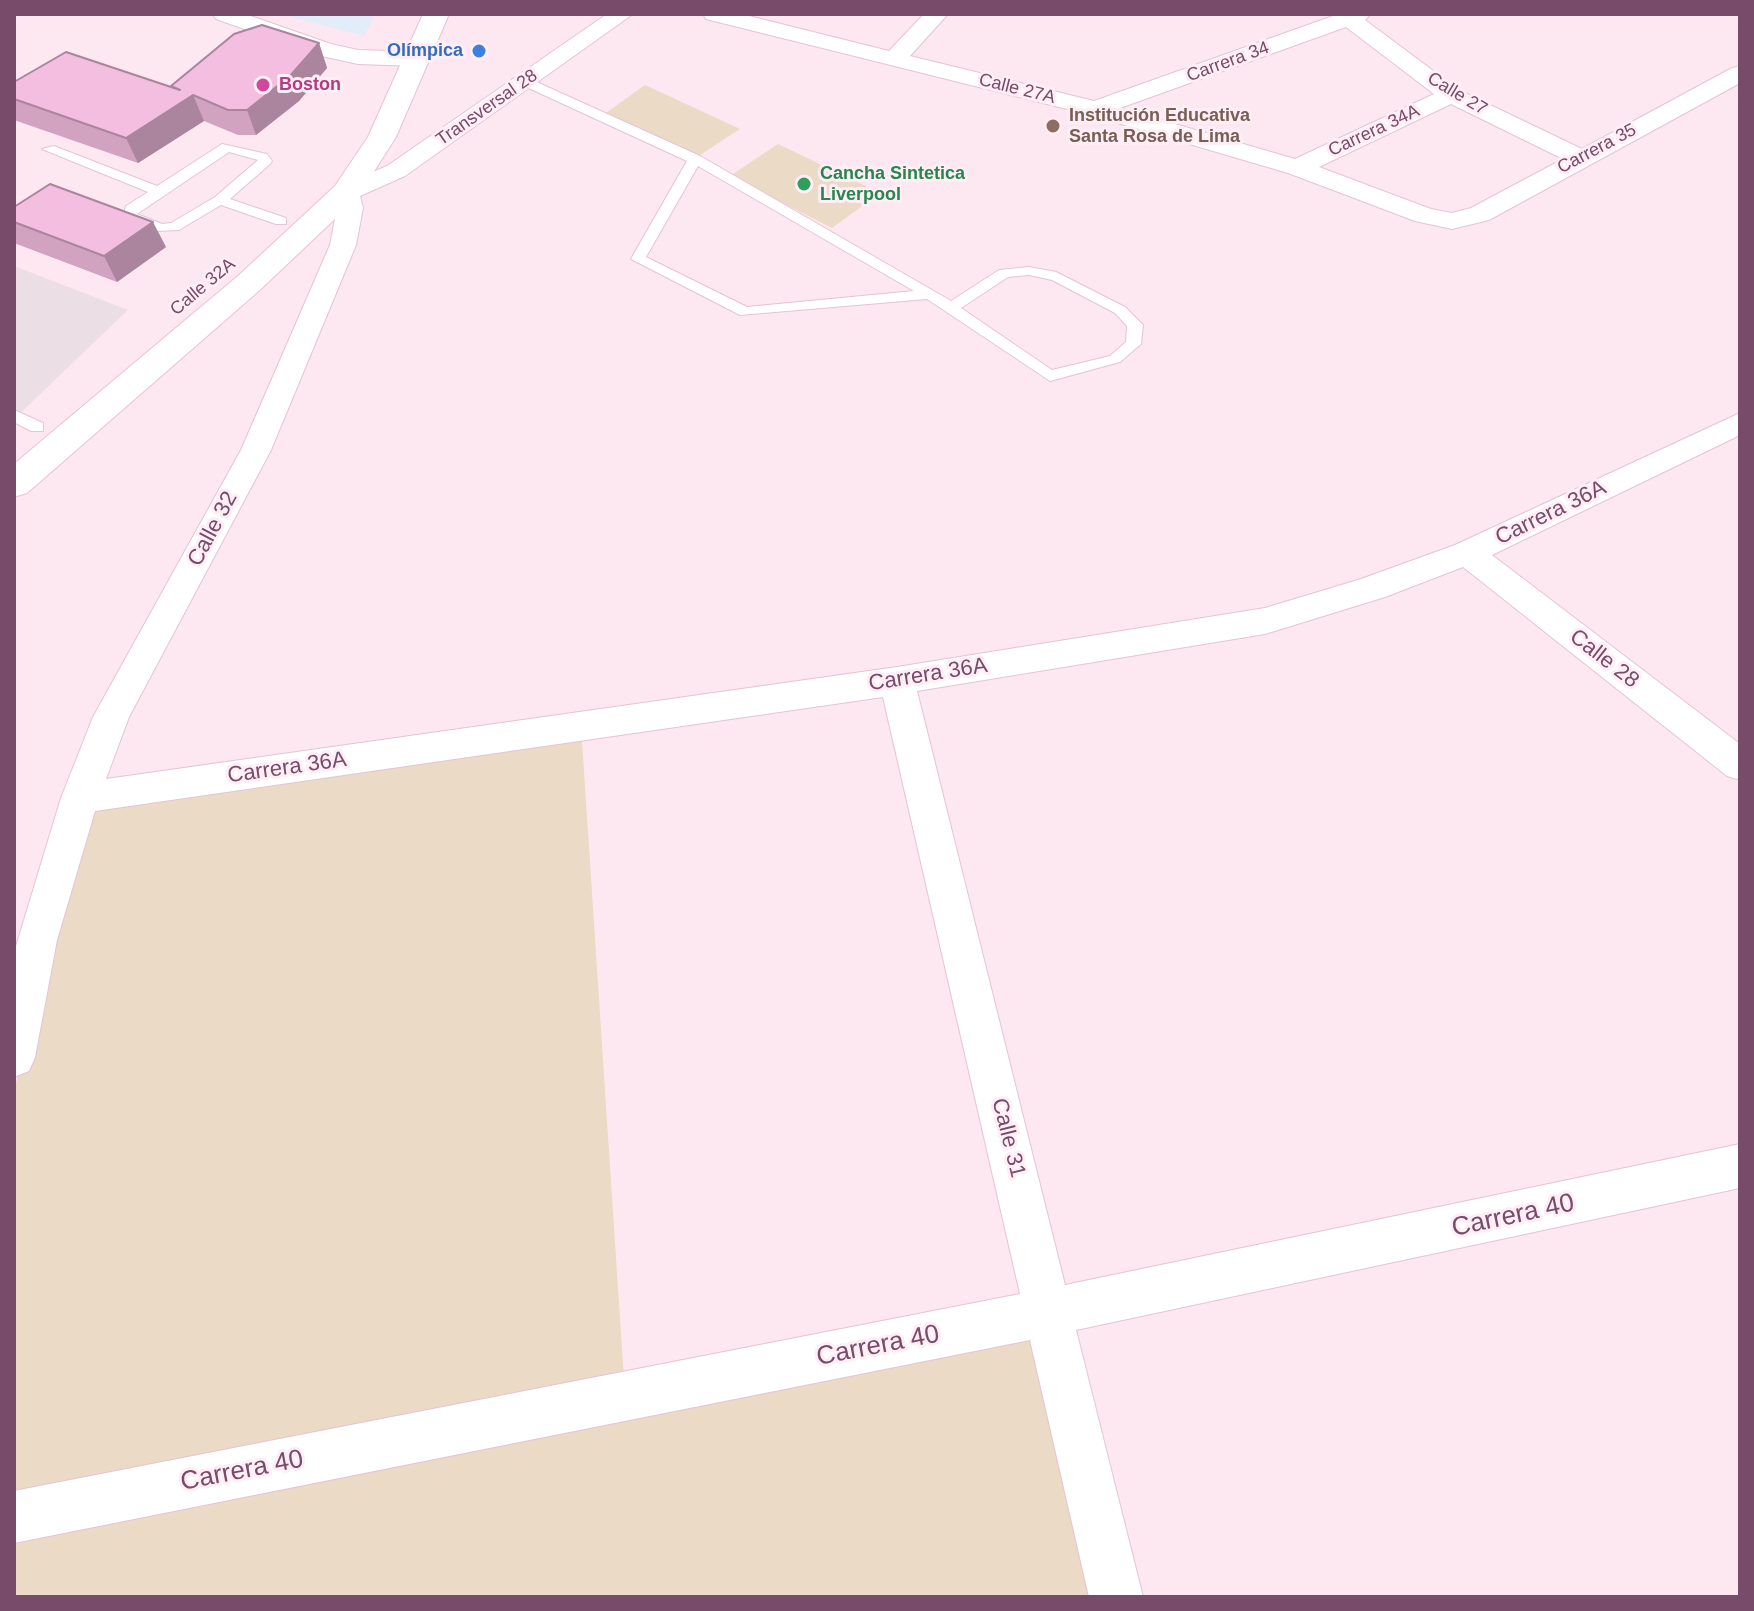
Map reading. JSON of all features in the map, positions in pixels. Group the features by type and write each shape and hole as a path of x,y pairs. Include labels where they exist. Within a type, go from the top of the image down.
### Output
{"main road":[{"path":"220,273 264,248 314,208 346,192 382,137 436,14"},
{"path":"346,192 344,168 362,129 375,81"},
{"name":"Calle 32A","path":"22,429 281,221 327,174 375,81"},
{"name":"Calle 32A","path":"14,484 250,282 346,192"}],"street":[{"path":"224,14 325,50 375,81 418,59"},
{"name":"Transversal 28","path":"346,192 396,171 526,82 588,24 622,14"},
{"name":"Calle 27A","path":"714,14 1096,109 1297,168 1424,215 1452,221"},
{"path":"894,59 937,14"},
{"name":"Calle 27","path":"1350,16 1451,95 1581,158"},
{"name":"Carrera 34","path":"1096,109 1350,16"},
{"name":"Carrera 35","path":"1452,221 1480,214 1740,73"},
{"name":"Carrera 34A","path":"1297,168 1451,95"},
{"name":"Calle 32","path":"14,1057 37,940 80,798 111,717 256,450 343,245 350,208 346,192"},
{"name":"Carrera 36A","path":"80,798 897,681 1265,621 1373,588 1467,553 1740,423"},
{"name":"Calle 28","path":"1467,553 1740,765"},
{"name":"Calle 31","path":"897,681 1116,1597"},
{"name":"Carrera 40","path":"14,1517 1050,1312 1740,1166"}],"lane":[{"path":"526,82 695,159 930,294 1050,376 1115,359 1133,344 1135,325 1120,310 1056,276 1029,271 1004,273 951,308"},
{"path":"227,147 262,157 265,161 262,167 220,200 174,227 161,228 130,216 131,209 227,147"},
{"path":"49,149 157,191"},
{"path":"695,159 638,259 745,312 930,294"},
{"path":"220,200 281,221"}],"shaded area":[{"path":"280,14 375,14 364,36"},
{"path":"645,85 740,129 697,157 606,113"},
{"name":"Cancha Sintetica Liverpool","path":"778,144 880,193 832,228 730,176"},
{"path":"14,266 128,310 14,419"},
{"path":"581,726 625,1395 1050,1312 1116,1597 14,1597 14,1092 80,798"}],"building":[{"path":"262,25 319,43 290,76 247,110 228,110 193,95 126,138 14,99 14,82 66,52 180,90 171,86 234,34"},
{"path":"50,184 153,222 104,256 14,222 14,207"}],"place":[{"name":"Olímpica","path":"479,51"},
{"name":"Boston","path":"263,85"},
{"name":"Institución Educativa Santa Rosa de Lima","path":"1053,126"},
{"name":"Cancha Sintetica Liverpool","path":"804,184"}]}
